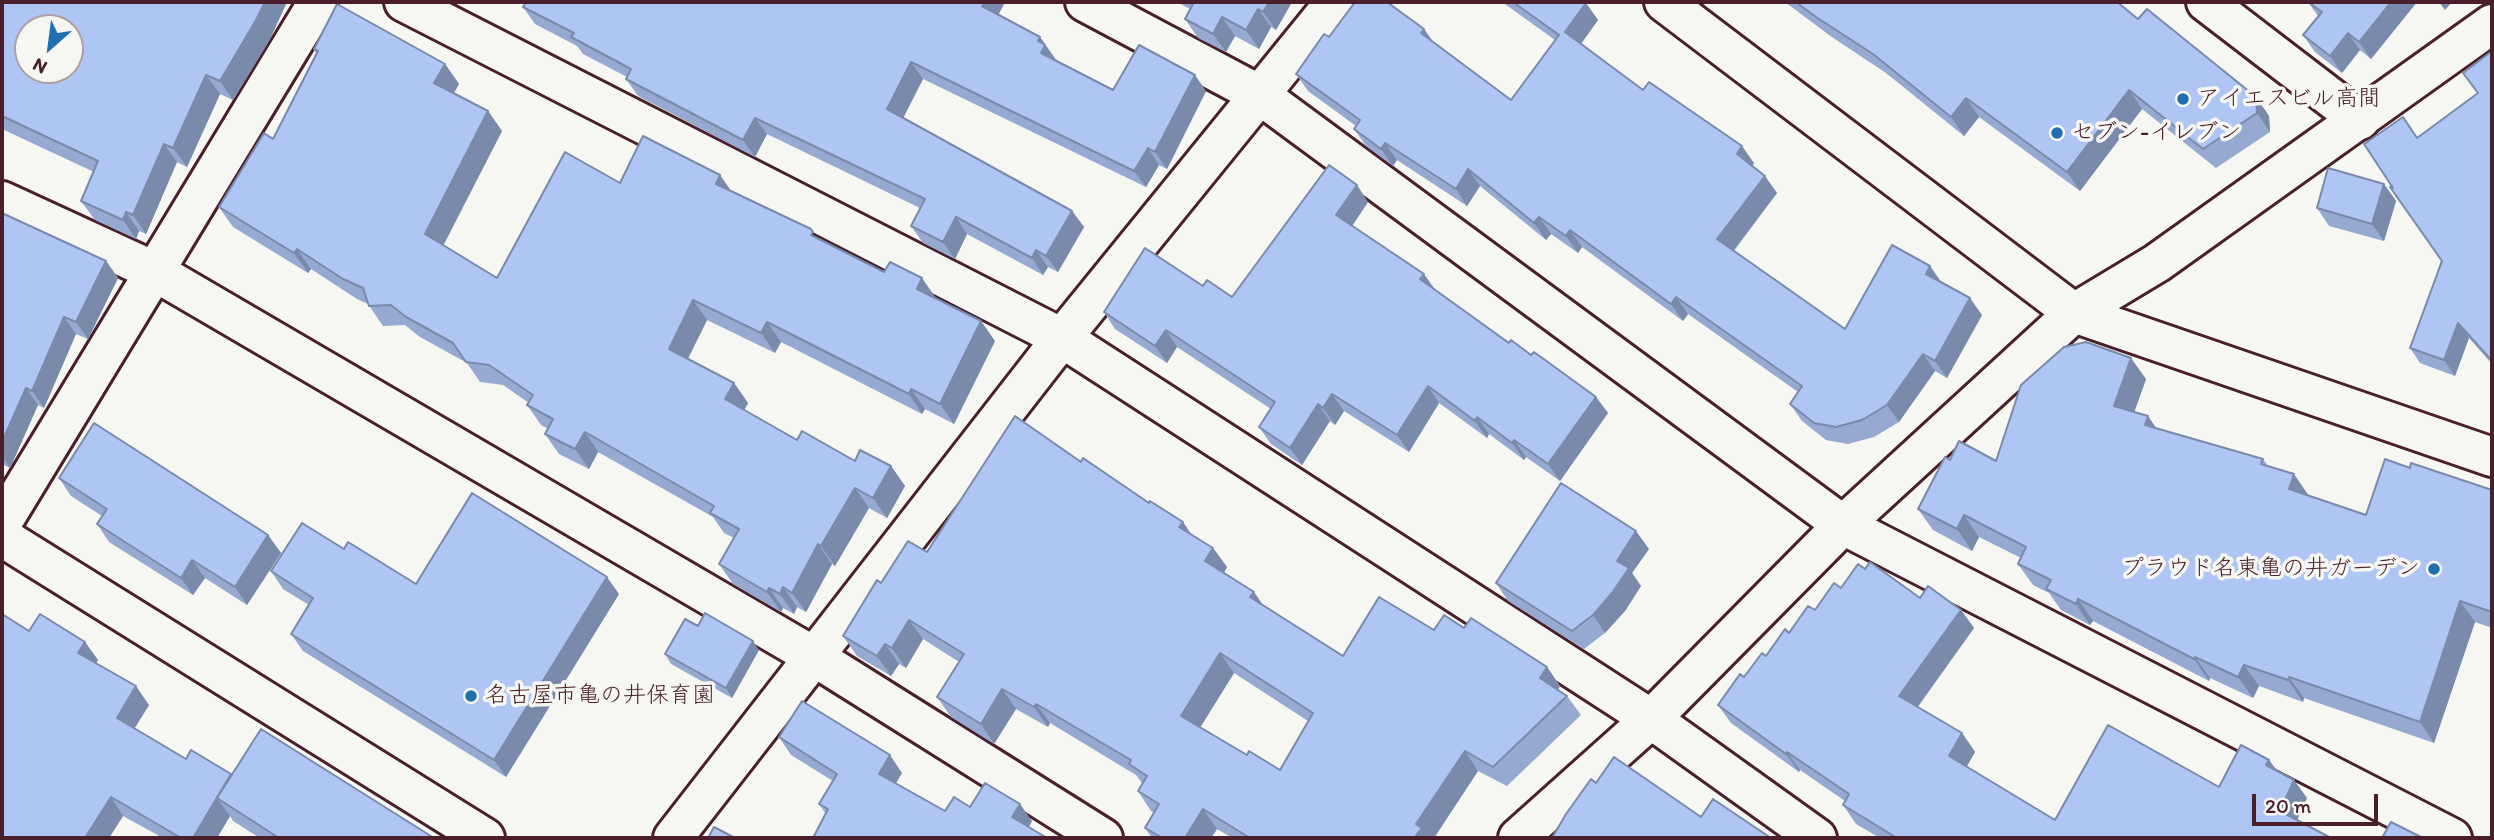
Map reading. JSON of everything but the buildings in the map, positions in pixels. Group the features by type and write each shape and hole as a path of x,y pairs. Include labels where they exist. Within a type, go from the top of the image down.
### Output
{"street":[{"path":"2,523 318,2"},
{"path":"404,2 1062,338 1651,719 1817,838"},
{"path":"1085,2 1260,95 1843,525 2452,838"},
{"path":"673,838 1062,338 1335,2"},
{"path":"1664,2 2074,313 2492,457"},
{"path":"2206,2 2360,120"},
{"path":"1518,838 1651,719 1843,525 2074,313 2157,263 2492,24"},
{"path":"2,201 155,271 813,656 1103,838"},
{"path":"2,537 485,838"}],"place":[{"name":"アイエスビル高間","path":"2183,99"},
{"name":"セブン-イレブン","path":"2057,133"},
{"name":"プラウド名東亀の井ガーデン","path":"2434,569"},
{"name":"名古屋市亀の井保育園","path":"471,696"}]}
